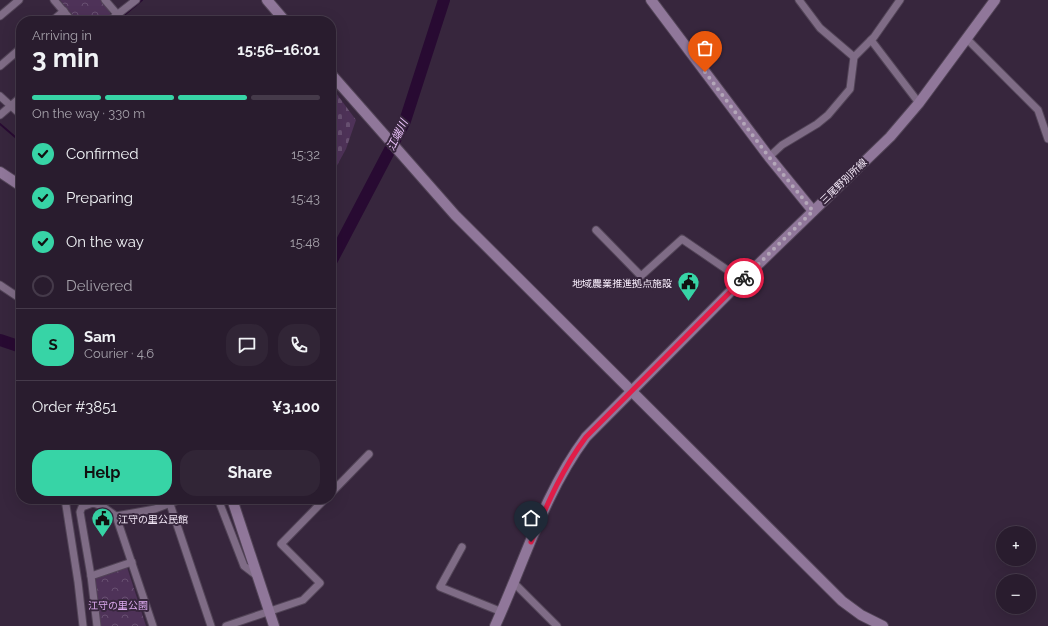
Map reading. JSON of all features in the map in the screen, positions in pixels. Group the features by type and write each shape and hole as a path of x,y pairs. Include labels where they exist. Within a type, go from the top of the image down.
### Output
{"street":[{"path":"0,16 19,0"},
{"path":"54,0 68,16"},
{"path":"105,0 118,15 136,0"},
{"path":"267,0 281,16"},
{"path":"651,0 769,157 813,211"},
{"path":"798,0 820,28 842,49 854,57"},
{"path":"769,157 782,145 817,124 850,89 854,57 871,40 900,0"},
{"name":"三尾野別所線","path":"495,626 553,490 566,465 586,437 630,391 742,280 890,137 920,103 995,0"},
{"path":"58,16 64,11"},
{"path":"968,39 1038,110 1048,139"},
{"path":"871,40 920,103"},
{"path":"0,66 16,52"},
{"path":"336,80 405,161 455,215 630,391 842,601 861,615 884,626"},
{"path":"0,96 16,110"},
{"path":"0,115 16,102"},
{"path":"0,172 16,183"},
{"path":"596,230 641,276 682,239 742,280"},
{"path":"0,284 16,295"},
{"path":"336,488 369,454"},
{"path":"66,504 78,582 82,626"},
{"path":"88,504 82,507 80,512 91,576 97,626"},
{"path":"97,504 116,516 153,626"},
{"path":"116,516 155,509 170,504 212,626"},
{"path":"220,504 244,566 259,578"},
{"path":"234,504 274,626"},
{"path":"226,626 302,600 320,583 281,544 320,504"},
{"path":"462,547 440,587 502,612"},
{"path":"91,576 132,562"},
{"path":"514,583 556,626"}],"green space":[{"path":"60,0 101,0 110,11 109,16 74,16"},
{"path":"336,93 356,120 346,149 336,167"},
{"name":"江守の里公園","path":"127,567 146,626 99,626 94,579"}],"waterway":[{"path":"123,16 142,0"},
{"name":"江端川","path":"336,252 405,121 444,0"},
{"path":"0,124 16,138"},
{"name":"江端川","path":"0,340 16,345"}],"way so far":[{"path":"705,72 769,157 813,211 744,278"}],"place":[{"name":"地域農業推進拠点施設","path":"688,302"},
{"name":"江守の里公民館","path":"102,538"}],"route":[{"path":"531,542 566,465 586,437 602,419 744,278"}]}
